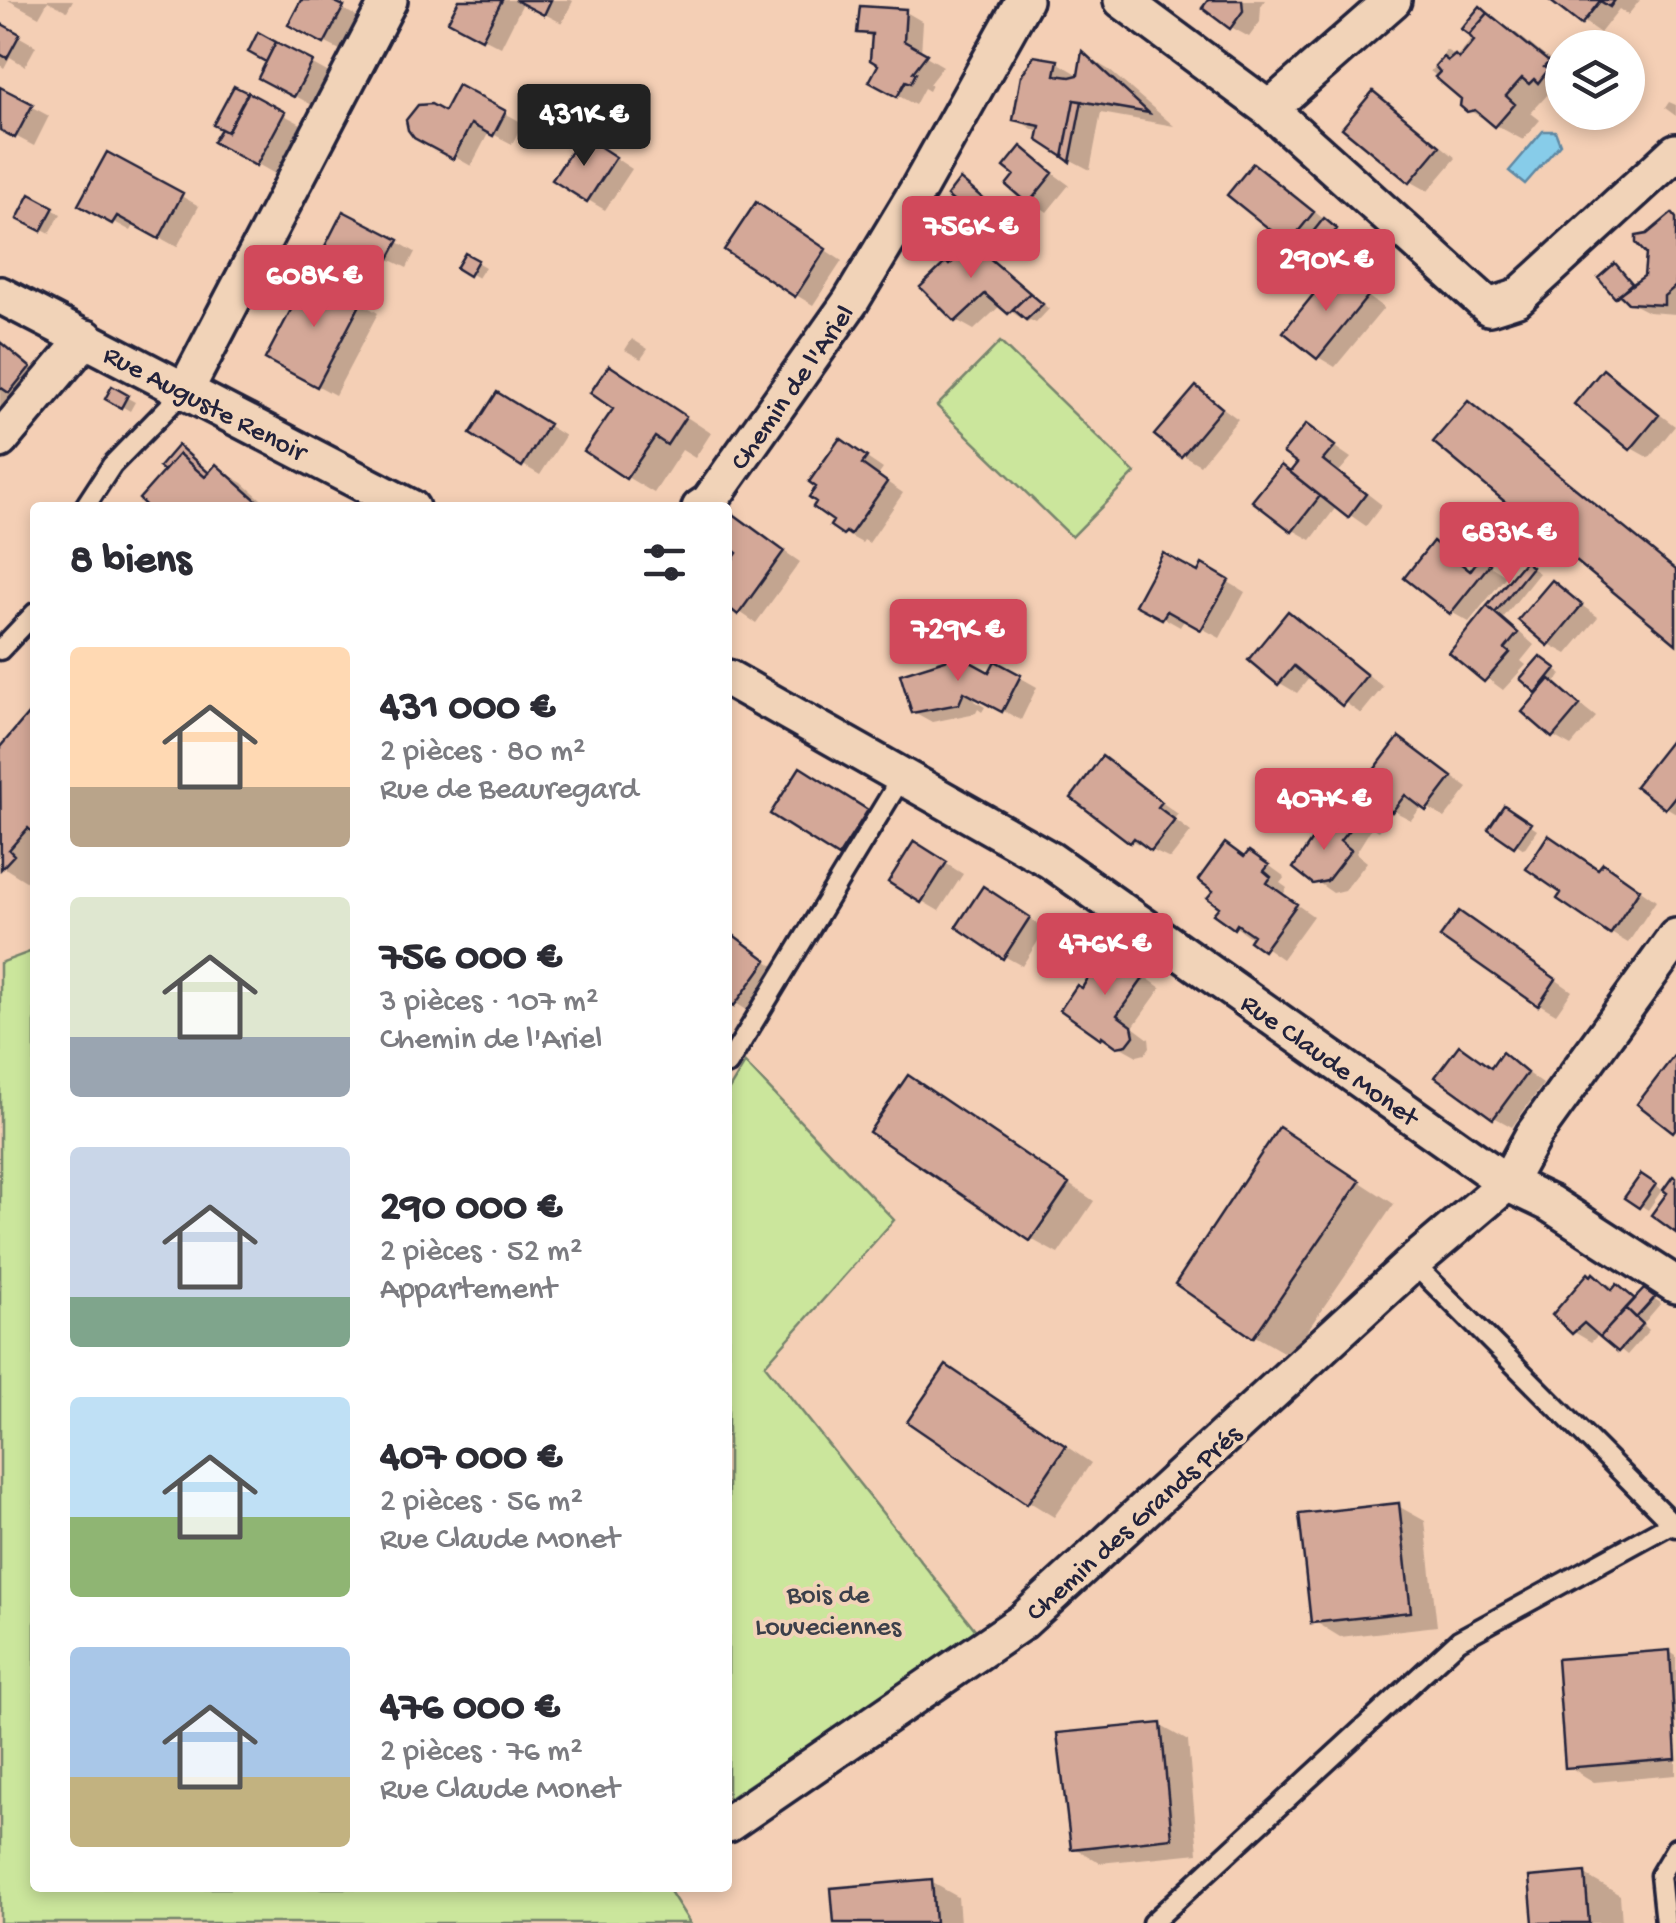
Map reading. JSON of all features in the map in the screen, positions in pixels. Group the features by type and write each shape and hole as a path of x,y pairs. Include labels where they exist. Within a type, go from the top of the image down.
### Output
{"street":[{"path":"186,389 389,0"},
{"name":"Chemin de l'Ariel","path":"709,502 850,301 919,188 1024,0"},
{"path":"1122,0 1269,109 1488,307 1517,298 1676,152"},
{"path":"1269,109 1393,0"},
{"name":"Rue Auguste Renoir","path":"0,296 400,502"},
{"path":"0,440 86,338"},
{"name":"Rue Claude Monet","path":"732,680 1050,860 1507,1182 1548,1203 1676,1285"},
{"name":"Chemin des Grands Prés","path":"732,1821 1022,1622 1507,1182 1534,1134 1676,937"}],"lane":[{"path":"88,502 112,466 186,389"},
{"path":"0,650 30,618"},
{"path":"732,1057 903,775"},
{"path":"1152,1923 1459,1640 1675,1524 1414,1263"},
{"path":"1665,1923 1660,1876 1676,1848"}],"green space":[{"path":"1000,342 1135,473 1072,537 937,406"},
{"path":"30,952 30,1892 671,1892 690,1923 0,1923 0,963"},
{"name":"Bois de Louveciennes","path":"745,1063 894,1220 765,1365 978,1633 732,1796 732,1084"}],"water":[{"path":"1543,131 1555,131 1560,144 1525,184 1509,171"}],"building":[{"path":"301,0 331,0 344,6 324,44 288,25"},
{"path":"459,0 502,0 482,39 448,21"},
{"path":"515,0 551,0 544,15"},
{"path":"1208,0 1242,0 1243,11 1230,29 1202,8"},
{"path":"1549,0 1615,0 1610,7 1600,1 1581,25"},
{"path":"860,6 906,9 904,41 927,54 913,72 916,73 911,83 906,81 897,97 869,82 878,65 870,60 872,34 857,33"},
{"path":"1480,6 1488,13 1469,35 1461,29"},
{"path":"1488,13 1545,59 1545,74 1538,83 1534,79 1529,84 1522,78 1506,96 1515,104 1495,127 1475,110 1467,112 1460,106 1461,99 1435,77 1440,72 1435,66 1443,57 1448,61 1455,55 1459,59 1474,41 1469,35"},
{"path":"0,23 20,34 7,58 0,54"},
{"path":"258,32 276,42 266,62 248,52"},
{"path":"276,42 313,61 294,97 258,78"},
{"path":"1082,51 1149,113 1074,100 1063,157 1037,140 1040,126 1013,120 1021,76 1034,56 1058,60 1055,75 1070,77 1078,75"},
{"path":"458,85 506,111 493,136 471,124 453,159 414,138 406,120 418,105 431,104 444,111"},
{"path":"234,86 248,93 227,132 213,125"},
{"path":"0,87 33,104 15,138 0,130"},
{"path":"1373,91 1440,146 1409,183 1342,128"},
{"path":"248,92 285,112 256,166 213,142 221,129 227,132"},
{"path":"1074,100 1082,101 1070,162 1063,157"},
{"path":"582,135 616,157 587,202 552,180"},
{"path":"1021,146 1053,173 1028,204 1006,185 1014,175 1004,167"},
{"path":"107,152 183,193 159,239 117,216 112,224 78,205"},
{"path":"1253,163 1314,212 1288,244 1227,195"},
{"path":"960,179 986,201 973,218 947,196"},
{"path":"30,194 54,207 41,231 17,219"},
{"path":"756,202 826,249 795,297 724,250"},
{"path":"343,211 399,240 388,260 369,250 358,271 322,252"},
{"path":"1672,213 1676,218 1676,286 1664,296 1664,305 1628,303 1619,294 1644,276 1646,254 1636,243 1636,236 1647,234"},
{"path":"1324,218 1337,229 1317,252 1305,242"},
{"path":"958,231 1030,293 1008,314 985,294 955,322 920,287 946,262 949,265 955,260 942,246"},
{"path":"465,253 478,260 469,276 456,268"},
{"path":"1615,263 1632,283 1615,298 1598,278"},
{"path":"1334,269 1368,296 1317,359 1283,332"},
{"path":"310,274 362,301 317,387 265,359"},
{"path":"1030,293 1043,304 1026,320 1013,309"},
{"path":"0,342 30,367 9,393 0,387"},
{"path":"609,365 686,416 667,445 655,437 626,479 584,451 613,409 590,393"},
{"path":"1603,369 1659,415 1630,450 1574,404"},
{"path":"112,386 128,395 121,408 105,399"},
{"path":"1196,386 1222,408 1181,457 1154,435"},
{"path":"497,392 549,424 522,467 470,434"},
{"path":"1468,401 1676,570 1676,644 1433,442"},
{"path":"1306,424 1335,446 1323,460 1366,494 1348,518 1290,472 1297,463 1283,453"},
{"path":"840,438 867,457 862,464 887,482 850,535 830,526 833,521 813,507 816,502 809,497 816,487 809,482"},
{"path":"178,445 209,473 205,477 179,454 164,471 159,467"},
{"path":"179,454 205,477 216,464 258,502 142,502 139,499"},
{"path":"1281,465 1320,496 1292,532 1252,501"},
{"path":"732,513 784,551 738,615 732,610 732,560 737,553 732,549"},
{"path":"1433,541 1470,571 1481,556 1490,564 1450,614 1404,578"},
{"path":"1163,553 1198,572 1202,564 1229,580 1201,630 1167,611 1162,619 1135,605"},
{"path":"1525,561 1532,567 1495,613 1487,606"},
{"path":"1552,580 1582,605 1548,646 1518,620"},
{"path":"1487,606 1518,633 1505,649 1510,653 1484,682 1449,653"},
{"path":"1288,611 1367,675 1342,706 1294,666 1278,685 1248,660"},
{"path":"964,654 967,660 989,672 995,661 1021,675 1002,712 964,692 959,704 912,713 900,674"},
{"path":"1540,656 1556,668 1536,693 1520,679"},
{"path":"1550,679 1580,705 1552,738 1522,712"},
{"path":"30,712 30,830 9,850 14,855 1,869 0,747"},
{"path":"1676,734 1676,795 1665,809 1635,786"},
{"path":"1399,737 1452,777 1426,811 1405,795 1392,812 1377,801 1360,823 1354,818 1349,824 1339,816"},
{"path":"1102,756 1162,802 1158,807 1175,820 1151,851 1134,838 1130,843 1071,798"},
{"path":"800,767 868,810 838,857 770,814"},
{"path":"1504,805 1531,823 1514,847 1488,829"},
{"path":"1339,816 1352,826 1340,841 1351,850 1327,881 1313,884 1293,868 1320,828 1326,832"},
{"path":"1548,835 1598,869 1603,863 1640,889 1610,935 1557,899 1561,893 1526,869"},
{"path":"914,841 947,862 921,903 888,882"},
{"path":"1225,843 1244,857 1249,851 1269,865 1264,871 1271,877 1267,883 1297,904 1263,951 1249,941 1253,935 1237,924 1234,929 1213,914 1219,907 1207,898 1213,891 1198,880"},
{"path":"983,886 1030,917 1003,959 956,927"},
{"path":"1459,911 1556,979 1538,1006 1440,937"},
{"path":"732,934 767,960 732,1004"},
{"path":"1102,946 1145,976 1117,1015 1132,1026 1134,1036 1127,1045 1117,1047 1060,1010 1077,985 1082,988 1090,975 1084,971"},
{"path":"1459,1045 1491,1068 1502,1052 1527,1073 1493,1119 1435,1077"},
{"path":"1676,1053 1676,1128 1673,1132 1637,1104"},
{"path":"908,1075 1069,1184 1030,1241 869,1132"},
{"path":"1279,1127 1360,1181 1253,1338 1175,1284"},
{"path":"1641,1174 1656,1184 1639,1208 1624,1198"},
{"path":"1673,1176 1676,1233 1651,1215 1667,1193 1663,1190"},
{"path":"1588,1273 1612,1290 1617,1284 1635,1299 1600,1337 1584,1323 1572,1334 1552,1315"},
{"path":"1644,1289 1655,1297 1636,1318 1626,1308"},
{"path":"1626,1308 1643,1324 1618,1352 1600,1337"},
{"path":"946,1365 1066,1446 1027,1504 907,1422"},
{"path":"1399,1503 1411,1612 1311,1623 1299,1514"},
{"path":"1670,1650 1676,1759 1565,1768 1557,1659"},
{"path":"1161,1723 1172,1838 1071,1849 1057,1733"},
{"path":"1585,1872 1589,1923 1533,1923 1529,1877"},
{"path":"932,1879 935,1923 834,1923 831,1888"}]}
